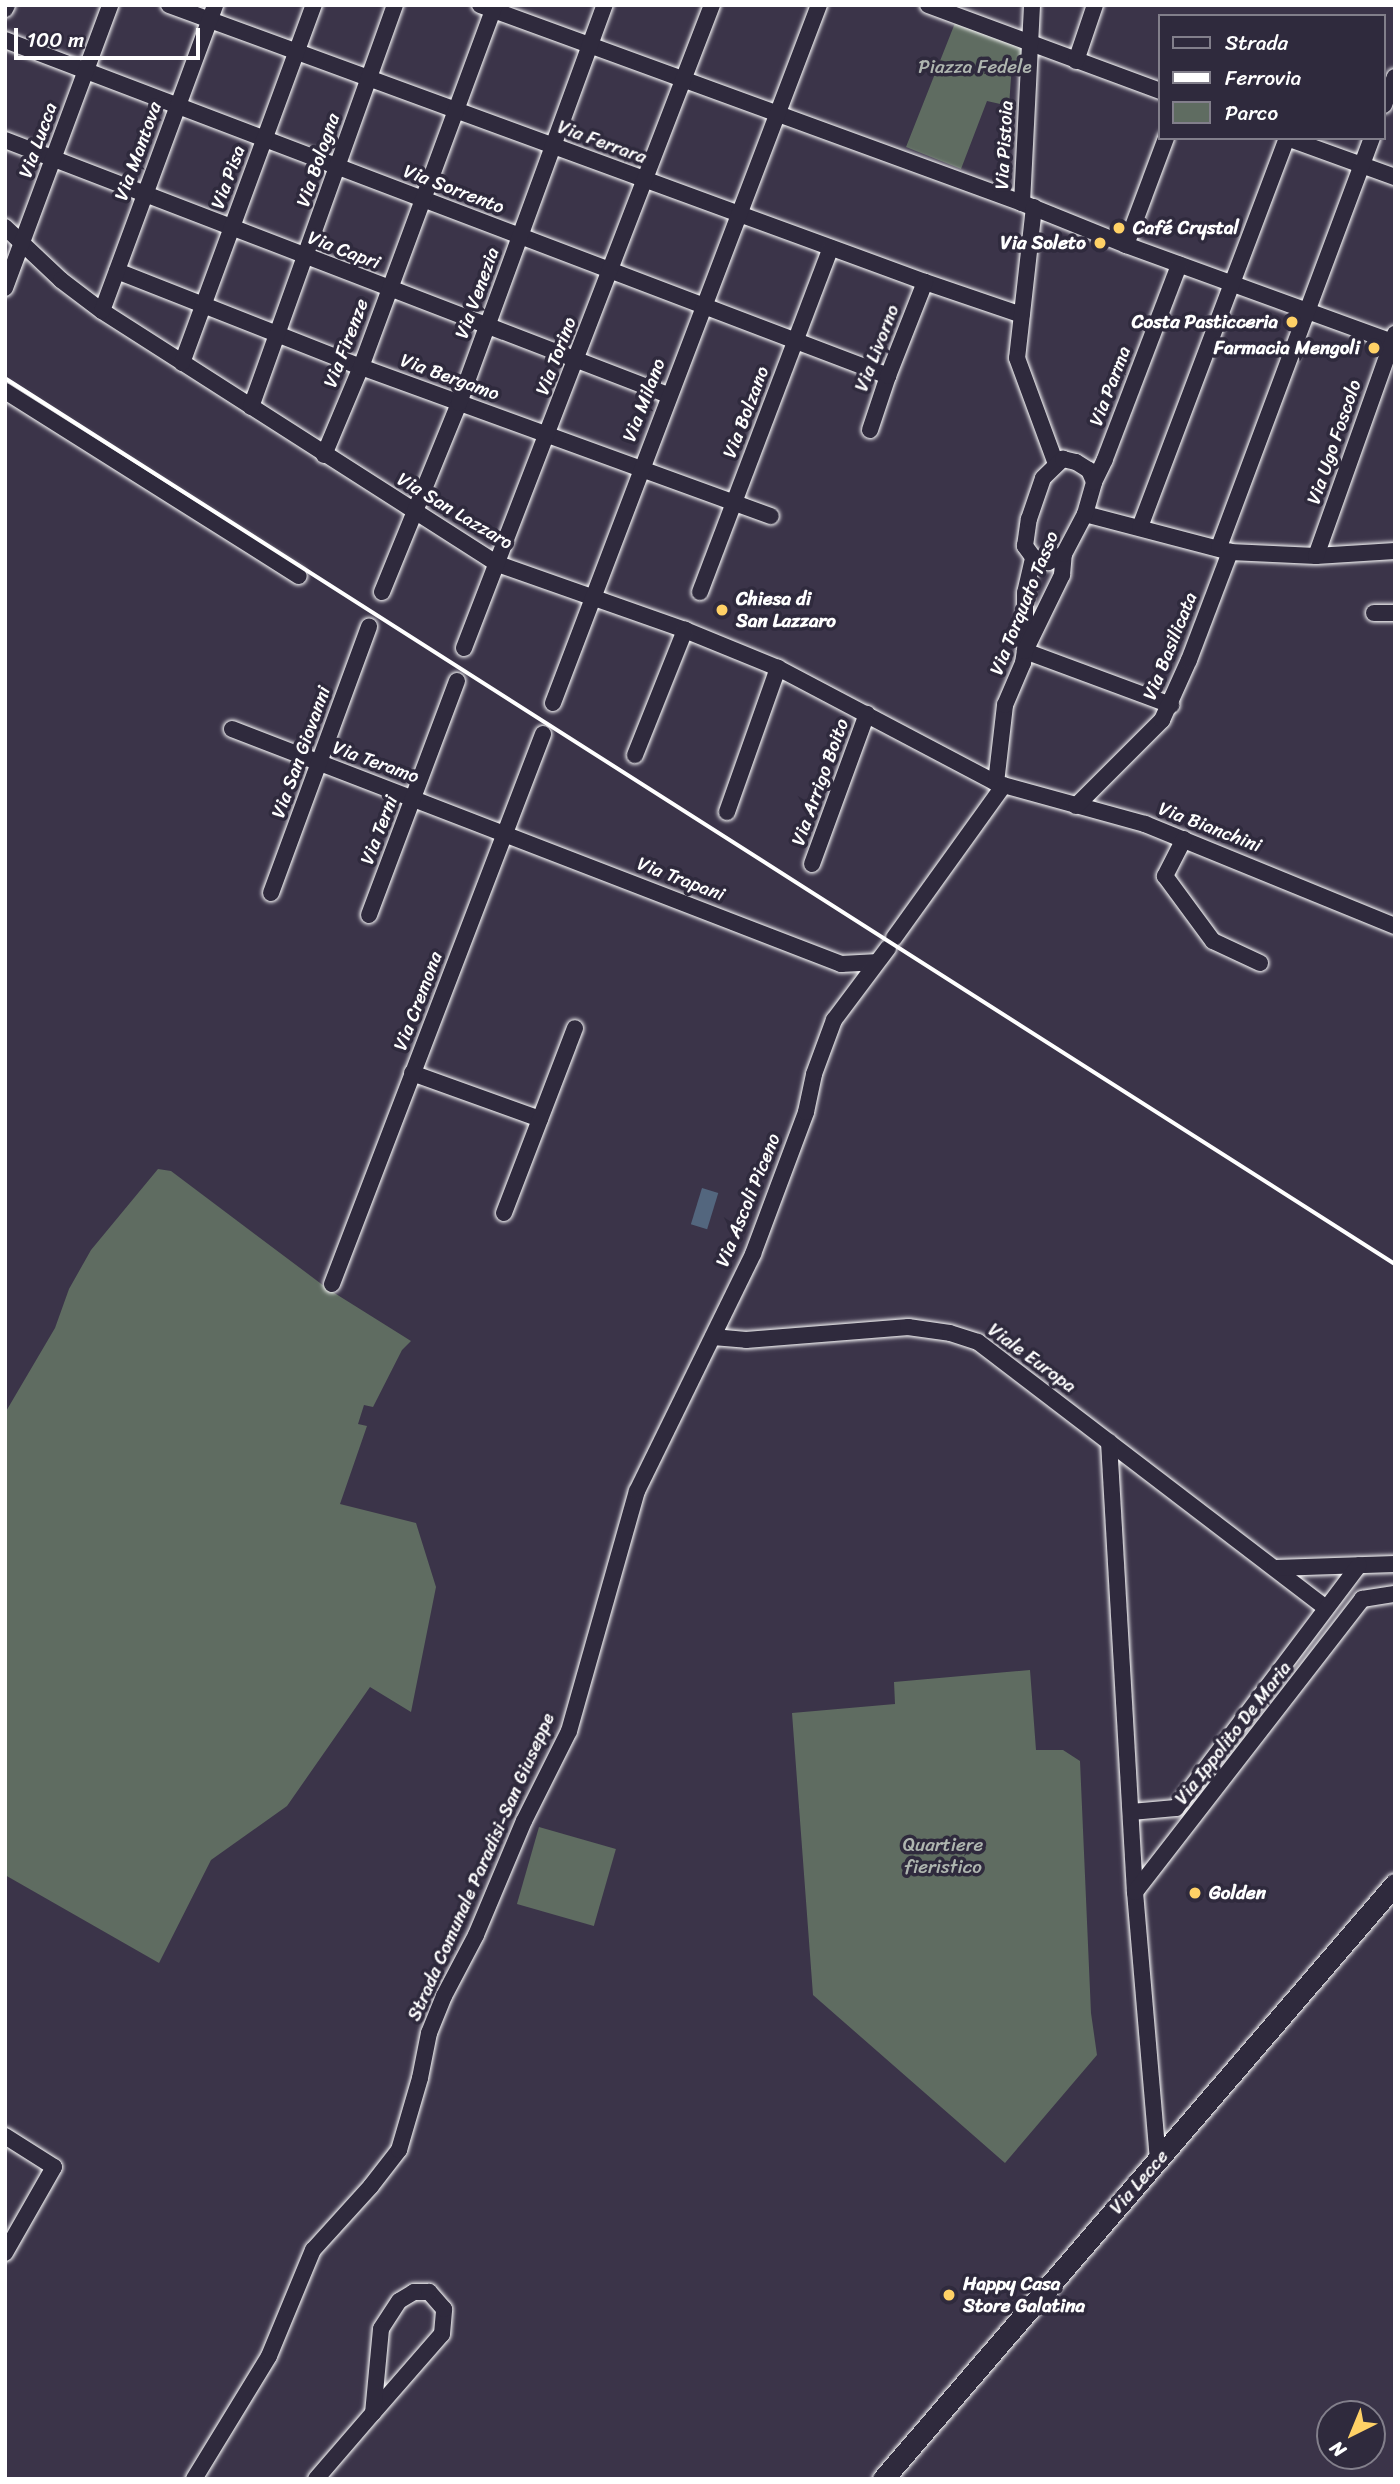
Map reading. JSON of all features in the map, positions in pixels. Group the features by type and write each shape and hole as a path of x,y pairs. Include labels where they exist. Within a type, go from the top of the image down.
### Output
{"main road":[{"name":"Via Lecce","path":"883,2479 1395,1884"}],"street":[{"name":"Via Lucca","path":"5,288 110,5"},
{"name":"Via Ferrara","path":"169,5 212,13 297,53 1022,315"},
{"name":"Via Pisa","path":"182,363 314,5"},
{"name":"Via Bologna","path":"251,407 395,5"},
{"name":"Via Venezia","path":"382,592 488,326 605,5"},
{"name":"Via Torino","path":"464,648 612,271 712,5"},
{"name":"Via Milano","path":"553,704 775,113 819,5"},
{"path":"928,5 1158,90"},
{"name":"Via Pistoia","path":"1031,5 1028,205 1017,358 1056,464"},
{"path":"1076,61 1095,5"},
{"path":"489,7 1028,205 1179,265 1394,340"},
{"name":"Via Firenze","path":"324,455 361,366 455,111 489,7"},
{"name":"Via Mantova","path":"102,311 212,13"},
{"name":"Via Sorrento","path":"5,40 888,376"},
{"path":"1386,100 1395,77"},
{"name":"Via Capri","path":"5,140 668,396"},
{"path":"1126,245 1165,140"},
{"path":"1140,527 1286,140"},
{"path":"1293,140 1395,177"},
{"name":"Via Basilicata","path":"1076,806 1162,720 1171,705 1308,311 1371,140"},
{"name":"Via San Lazzaro","path":"5,227 61,280 102,311 498,564 685,630 778,668 1000,784"},
{"name":"Via Bolzano","path":"700,592 831,248"},
{"name":"Via Parma","path":"1094,482 1179,265"},
{"name":"Via Bergamo","path":"117,271 640,471 771,516"},
{"name":"Via Livorno","path":"870,430 925,282"},
{"name":"Via Ugo Foscolo","path":"1316,556 1394,340"},
{"path":"5,391 299,576"},
{"path":"1064,554 1048,562 1033,557 1025,546 1029,519 1043,478 1063,459 1076,461 1089,470 1094,482"},
{"name":"Via Torquato Tasso","path":"891,943 1000,784 1005,705 1025,652 1062,575 1064,554 1084,514 1094,482"},
{"path":"1084,514 1224,550 1316,556 1395,551"},
{"path":"1033,557 1025,593 1025,652 1171,705"},
{"path":"1374,614 1395,613"},
{"name":"Via San Giovanni","path":"271,893 369,625"},
{"path":"635,755 685,630"},
{"path":"727,812 778,668"},
{"name":"Via Terni","path":"369,915 457,681"},
{"name":"Via Arrigo Boito","path":"813,864 867,714"},
{"name":"Via Teramo","path":"232,729 506,834"},
{"name":"Via Cremona","path":"332,1284 543,734"},
{"name":"Via Bianchini","path":"1000,784 1145,824 1395,926"},
{"name":"Via Trapani","path":"506,834 841,964 874,962"},
{"path":"1184,839 1165,876 1213,942 1260,963"},
{"name":"Via Ascoli Piceno","path":"646,1470 752,1254 806,1112 821,1054 834,1020 874,962 891,943"},
{"path":"841,964 848,998"},
{"path":"504,1213 575,1027"},
{"path":"412,1073 540,1119"},
{"name":"Viale Europa","path":"713,1337 746,1340 908,1328 950,1333 978,1342 1326,1608"},
{"path":"1109,1442 1135,1892 1158,2159"},
{"name":"Strada Comunale Paradisi-San Giuseppe","path":"194,2479 269,2356 313,2250 378,2179 399,2150 420,2078 429,2033 444,1996 476,1935 524,1821 569,1731 637,1491 646,1470"},
{"path":"1275,1568 1395,1564"},
{"path":"1359,1565 1362,1598 1395,1594"},
{"name":"Via Ippolito De Maria","path":"1131,1812 1176,1808 1359,1565"},
{"name":"Via Ippolito De Maria","path":"1135,1892 1362,1598"},
{"path":"1176,1808 1192,1821"},
{"path":"5,2136 54,2167 5,2253"},
{"path":"316,2479 442,2334 444,2309 429,2292 414,2292 399,2301 381,2329 373,2413"}],"green space":[{"name":"Piazza Fedele","path":"955,23 1024,47 1023,65 1012,64 1009,106 987,101 961,169 906,147"},
{"path":"158,1169 171,1171 328,1289 411,1341 402,1350 373,1407 364,1405 358,1424 367,1426 340,1504 416,1523 436,1587 411,1712 370,1687 287,1806 211,1860 159,1963 5,1875 5,1413 55,1328 69,1289 91,1250"},
{"name":"Quartiere fieristico","path":"1030,1670 1036,1750 1063,1750 1080,1761 1091,2013 1097,2055 1005,2163 813,1995 792,1713 895,1704 894,1682"},
{"path":"539,1827 616,1849 594,1926 517,1904"}],"water":[{"path":"702,1188 718,1193 707,1229 691,1224"}],"railway":[{"path":"5,378 1395,1264"}],"place":[{"name":"Café Crystal","path":"1119,228"},
{"name":"Via Soleto","path":"1100,243"},
{"name":"Costa Pasticceria","path":"1292,322"},
{"name":"Farmacia Mengoli","path":"1374,348"},
{"name":"Chiesa di San Lazzaro","path":"722,610"},
{"name":"Golden","path":"1195,1893"},
{"name":"Happy Casa Store Galatina","path":"949,2295"}]}
